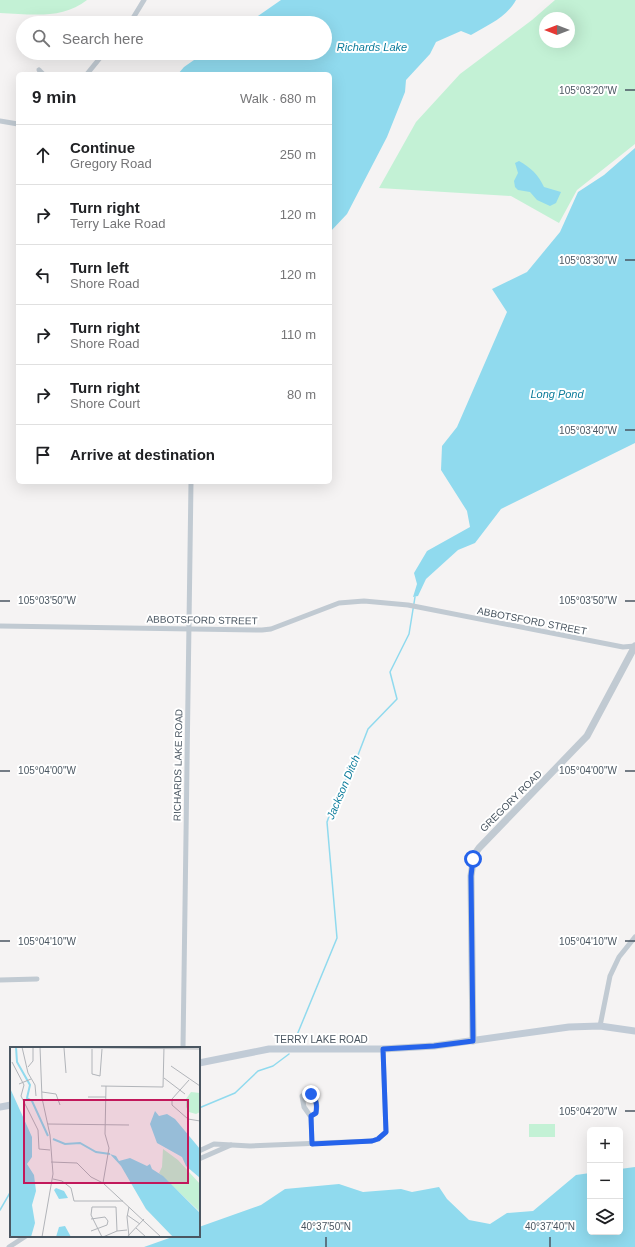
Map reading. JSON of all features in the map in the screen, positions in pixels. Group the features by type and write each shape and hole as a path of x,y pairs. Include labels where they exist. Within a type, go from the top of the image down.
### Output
{"main road":[{"name":"TERRY LAKE ROAD","path":"200,1062 269,1049 383,1049 434,1046 552,1028 600,1026 635,1031"},
{"path":"0,1107 10,1105"}],"street":[{"path":"134,16 144,0"},
{"path":"89,72 98,60"},
{"path":"0,121 16,124"},
{"name":"RICHARDS LAKE ROAD","path":"183,1047 191,484"},
{"name":"ABBOTSFORD STREET","path":"0,626 262,630 271,629 339,603 364,602 408,605 623,647 635,646"},
{"name":"GREGORY ROAD","path":"473,1041 471,876 474,855 497,828 536,790 587,736 635,646"},
{"path":"600,1026 610,976 619,957 635,937"},
{"path":"0,980 37,979"},
{"path":"200,1151 214,1144 312,1144 372,1141 383,1135 386,1127 383,1049"},
{"path":"311,1117 312,1144"},
{"path":"200,1159 231,1145"},
{"path":"9,1247 24,1237"}],"green space":[{"path":"0,0 87,0 67,11 34,15 0,13"},
{"path":"555,0 635,0 635,144 577,190 559,223 511,196 379,188 416,122 460,74 539,14 539,48 575,48 575,12 541,12"},
{"path":"529,1124 555,1124 555,1137 529,1137"}],"water":[{"name":"Richards Lake","path":"281,0 516,0 502,16 471,35 461,31 436,42 430,54 406,80 405,92 387,137 347,214 332,230 332,72 180,72 194,60 332,60 332,16 258,16"},
{"name":"Long Pond","path":"635,148 635,443 501,509 475,543 458,550 426,579 418,596 413,597 417,584 414,573 427,551 470,527 467,511 441,470 442,446 457,427 507,312 492,289 527,272 560,232 578,192 604,175"},
{"path":"519,161 534,172 544,187 561,192 556,203 550,206 537,200 530,192 518,190 515,187 514,181 518,173 515,163"},
{"path":"635,1167 635,1247 144,1247 172,1237 200,1237 200,1227 261,1205 285,1189 339,1184 363,1192 401,1189 412,1192 439,1187 447,1199 469,1220 490,1224 507,1213 533,1211 576,1175 587,1173 587,1235 623,1235 623,1169"}],"waterway":[{"name":"Jackson Ditch","path":"297,1035 337,938 327,822 335,800 358,755 368,729 397,699 390,672 409,634 415,597"},
{"name":"Jackson Ditch","path":"200,1108 235,1093 258,1071 273,1066 289,1054"},
{"name":"Jackson Ditch","path":"0,1210 10,1193"}],"route":[{"path":"311,1094 315,1099 317,1106 316,1113 311,1116 312,1144 372,1141 378,1139 386,1132 383,1049 434,1046 473,1041 471,876 473,859"}]}
